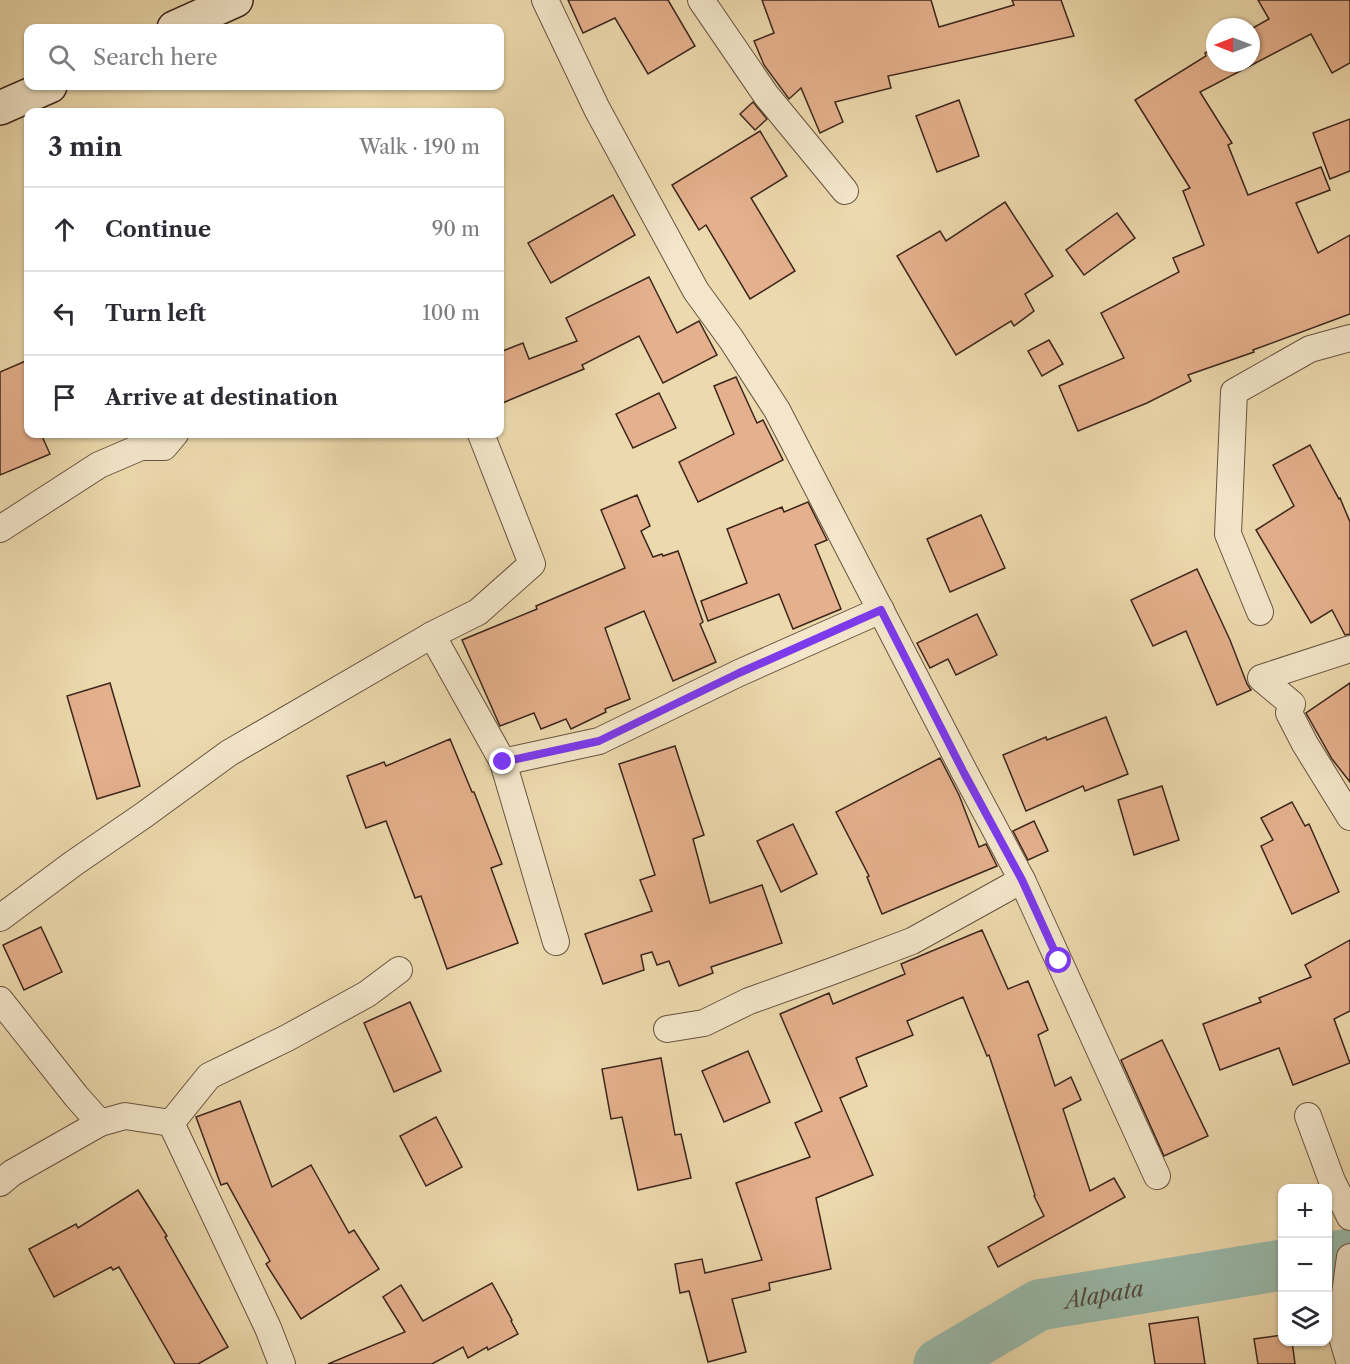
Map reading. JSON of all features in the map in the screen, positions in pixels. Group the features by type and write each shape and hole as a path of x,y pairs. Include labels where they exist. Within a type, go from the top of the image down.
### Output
{"main road":[{"path":"183,24 236,0"},
{"path":"0,108 41,90"}],"street":[{"path":"545,0 597,109 696,291 731,339 777,410 964,773 1022,880 1157,1176"},
{"path":"701,0 766,95 845,191"},
{"path":"1260,612 1228,534 1234,392 1310,349 1350,338"},
{"path":"0,529 99,465 141,447 164,447 172,438"},
{"path":"0,918 74,862 144,815 229,753 432,635 478,612 532,564 483,438"},
{"path":"503,762 599,741 739,673 881,610"},
{"path":"432,635 503,762 556,942"},
{"path":"1350,649 1261,678 1292,704 1289,713 1305,744 1350,817"},
{"path":"667,1029 704,1023 749,1001 912,941 1022,880"},
{"path":"171,1123 209,1076 287,1038 367,994 399,970"},
{"path":"0,1000 100,1123"},
{"path":"0,1183 12,1173 100,1123 125,1116 171,1123"},
{"path":"1308,1116 1341,1174 1350,1217"},
{"path":"171,1123 268,1328 282,1364"},
{"path":"1350,1257 1340,1330 1350,1364"}],"building":[{"path":"568,0 668,0 695,46 648,74 615,18 583,33"},
{"path":"762,0 931,0 939,27 1014,5 1012,0 1061,0 1074,36 888,76 891,88 835,102 843,122 820,133 801,88 789,99 764,65 754,41 774,33"},
{"path":"1258,0 1350,0 1350,63 1332,73 1311,34 1260,61 1260,24 1269,19"},
{"path":"1206,56 1206,72 1238,72 1200,92 1232,143 1228,145 1248,195 1321,167 1330,190 1296,203 1318,253 1350,235 1350,314 1188,375 1191,381 1147,403 1078,431 1059,386 1124,358 1101,313 1179,272 1173,258 1204,245 1183,191 1190,188 1135,100"},
{"path":"959,100 979,156 937,172 916,116"},
{"path":"753,102 767,119 755,130 740,114"},
{"path":"1350,119 1350,171 1330,179 1313,133"},
{"path":"760,131 787,176 751,198 795,271 750,299 706,225 699,230 672,185"},
{"path":"613,195 635,235 551,283 528,243"},
{"path":"1005,202 1053,276 1025,294 1034,311 1014,326 1011,321 956,355 897,256 940,231 946,241"},
{"path":"1117,213 1135,238 1084,275 1066,250"},
{"path":"649,277 677,333 699,321 717,355 663,383 639,336 582,365 584,369 504,402 504,350 523,343 529,359 577,341 566,318"},
{"path":"1049,340 1063,364 1042,376 1028,351"},
{"path":"24,362 24,438 43,438 50,454 0,475 0,372"},
{"path":"736,377 757,423 763,420 783,460 698,502 679,462 734,434 714,386"},
{"path":"659,393 676,428 633,448 616,414"},
{"path":"1310,445 1340,498 1350,522 1350,634 1345,635 1332,610 1311,623 1256,530 1294,506 1273,465"},
{"path":"637,495 650,526 641,531 653,557 678,551 703,622 700,624 716,662 673,681 644,611 605,628 630,699 605,709 606,712 571,729 566,719 541,729 534,713 500,726 462,640 537,609 536,606 625,568 601,510"},
{"path":"808,502 827,540 815,545 841,609 793,629 779,594 708,621 701,601 747,583 727,529 782,507 784,512"},
{"path":"981,515 1005,568 950,592 927,539"},
{"path":"1197,569 1251,690 1217,705 1186,631 1153,646 1131,600"},
{"path":"977,614 997,655 956,675 948,659 930,668 917,643"},
{"path":"110,683 140,786 97,799 67,696"},
{"path":"1350,683 1350,782 1332,759 1306,713"},
{"path":"1106,717 1128,774 1085,791 1083,786 1026,811 1003,755 1046,737 1047,740"},
{"path":"450,739 472,792 474,792 502,864 491,868 518,943 447,969 421,896 415,898 386,821 366,828 347,776 384,762 386,766"},
{"path":"675,746 704,835 693,839 710,903 762,885 782,943 711,967 713,973 679,986 669,961 657,965 652,952 641,955 644,970 603,984 585,934 652,911 640,880 655,875 619,764"},
{"path":"940,758 959,795 979,847 986,844 997,866 882,914 867,877 869,876 836,812"},
{"path":"1162,786 1179,840 1134,855 1118,800"},
{"path":"1292,802 1305,826 1309,824 1339,892 1292,914 1261,846 1273,840 1261,818"},
{"path":"1034,821 1048,851 1028,860 1013,831"},
{"path":"793,824 817,874 781,892 757,841"},
{"path":"41,927 62,972 24,990 3,945"},
{"path":"982,930 1008,989 1028,981 1048,1030 1038,1035 1055,1086 1071,1077 1081,1100 1063,1109 1090,1191 1114,1178 1125,1197 998,1267 988,1247 1044,1216 1034,1196 989,1055 987,1056 963,997 907,1021 913,1035 856,1058 867,1086 840,1098 873,1175 816,1198 831,1269 769,1283 770,1290 732,1299 746,1352 708,1362 689,1291 680,1293 675,1264 702,1259 705,1273 762,1260 736,1183 810,1157 795,1123 822,1111 780,1014 829,993 833,1004 905,974 901,964"},
{"path":"1350,940 1350,1011 1334,1019 1350,1063 1293,1085 1279,1048 1220,1070 1203,1024 1261,1002 1259,998 1311,977 1305,965"},
{"path":"410,1002 441,1071 394,1092 364,1023"},
{"path":"1162,1040 1208,1136 1164,1156 1121,1060"},
{"path":"748,1051 770,1102 724,1122 702,1071"},
{"path":"661,1058 675,1135 681,1134 691,1178 638,1190 622,1117 611,1119 602,1069"},
{"path":"240,1101 272,1187 311,1165 349,1233 354,1230 379,1269 301,1319 266,1264 270,1261 227,1183 221,1185 196,1117"},
{"path":"436,1117 462,1167 426,1186 400,1136"},
{"path":"138,1190 167,1236 165,1237 228,1347 198,1364 175,1364 119,1267 113,1270 111,1267 54,1297 29,1249 76,1224 78,1228"},
{"path":"492,1283 518,1334 488,1350 487,1347 468,1358 463,1347 432,1364 328,1364 405,1332 383,1297 401,1285 423,1321"},
{"path":"1198,1317 1205,1364 1155,1364 1149,1324"},
{"path":"1278,1336 1278,1346 1293,1346 1295,1364 1258,1364 1254,1339"}],"waterway":[{"name":"Alapata","path":"1332,1256 1350,1254"},
{"name":"Alapata","path":"939,1364 1039,1305 1278,1266"}],"route":[{"path":"503,762 599,741 739,673 881,610 964,773 1022,880 1059,961"}]}
